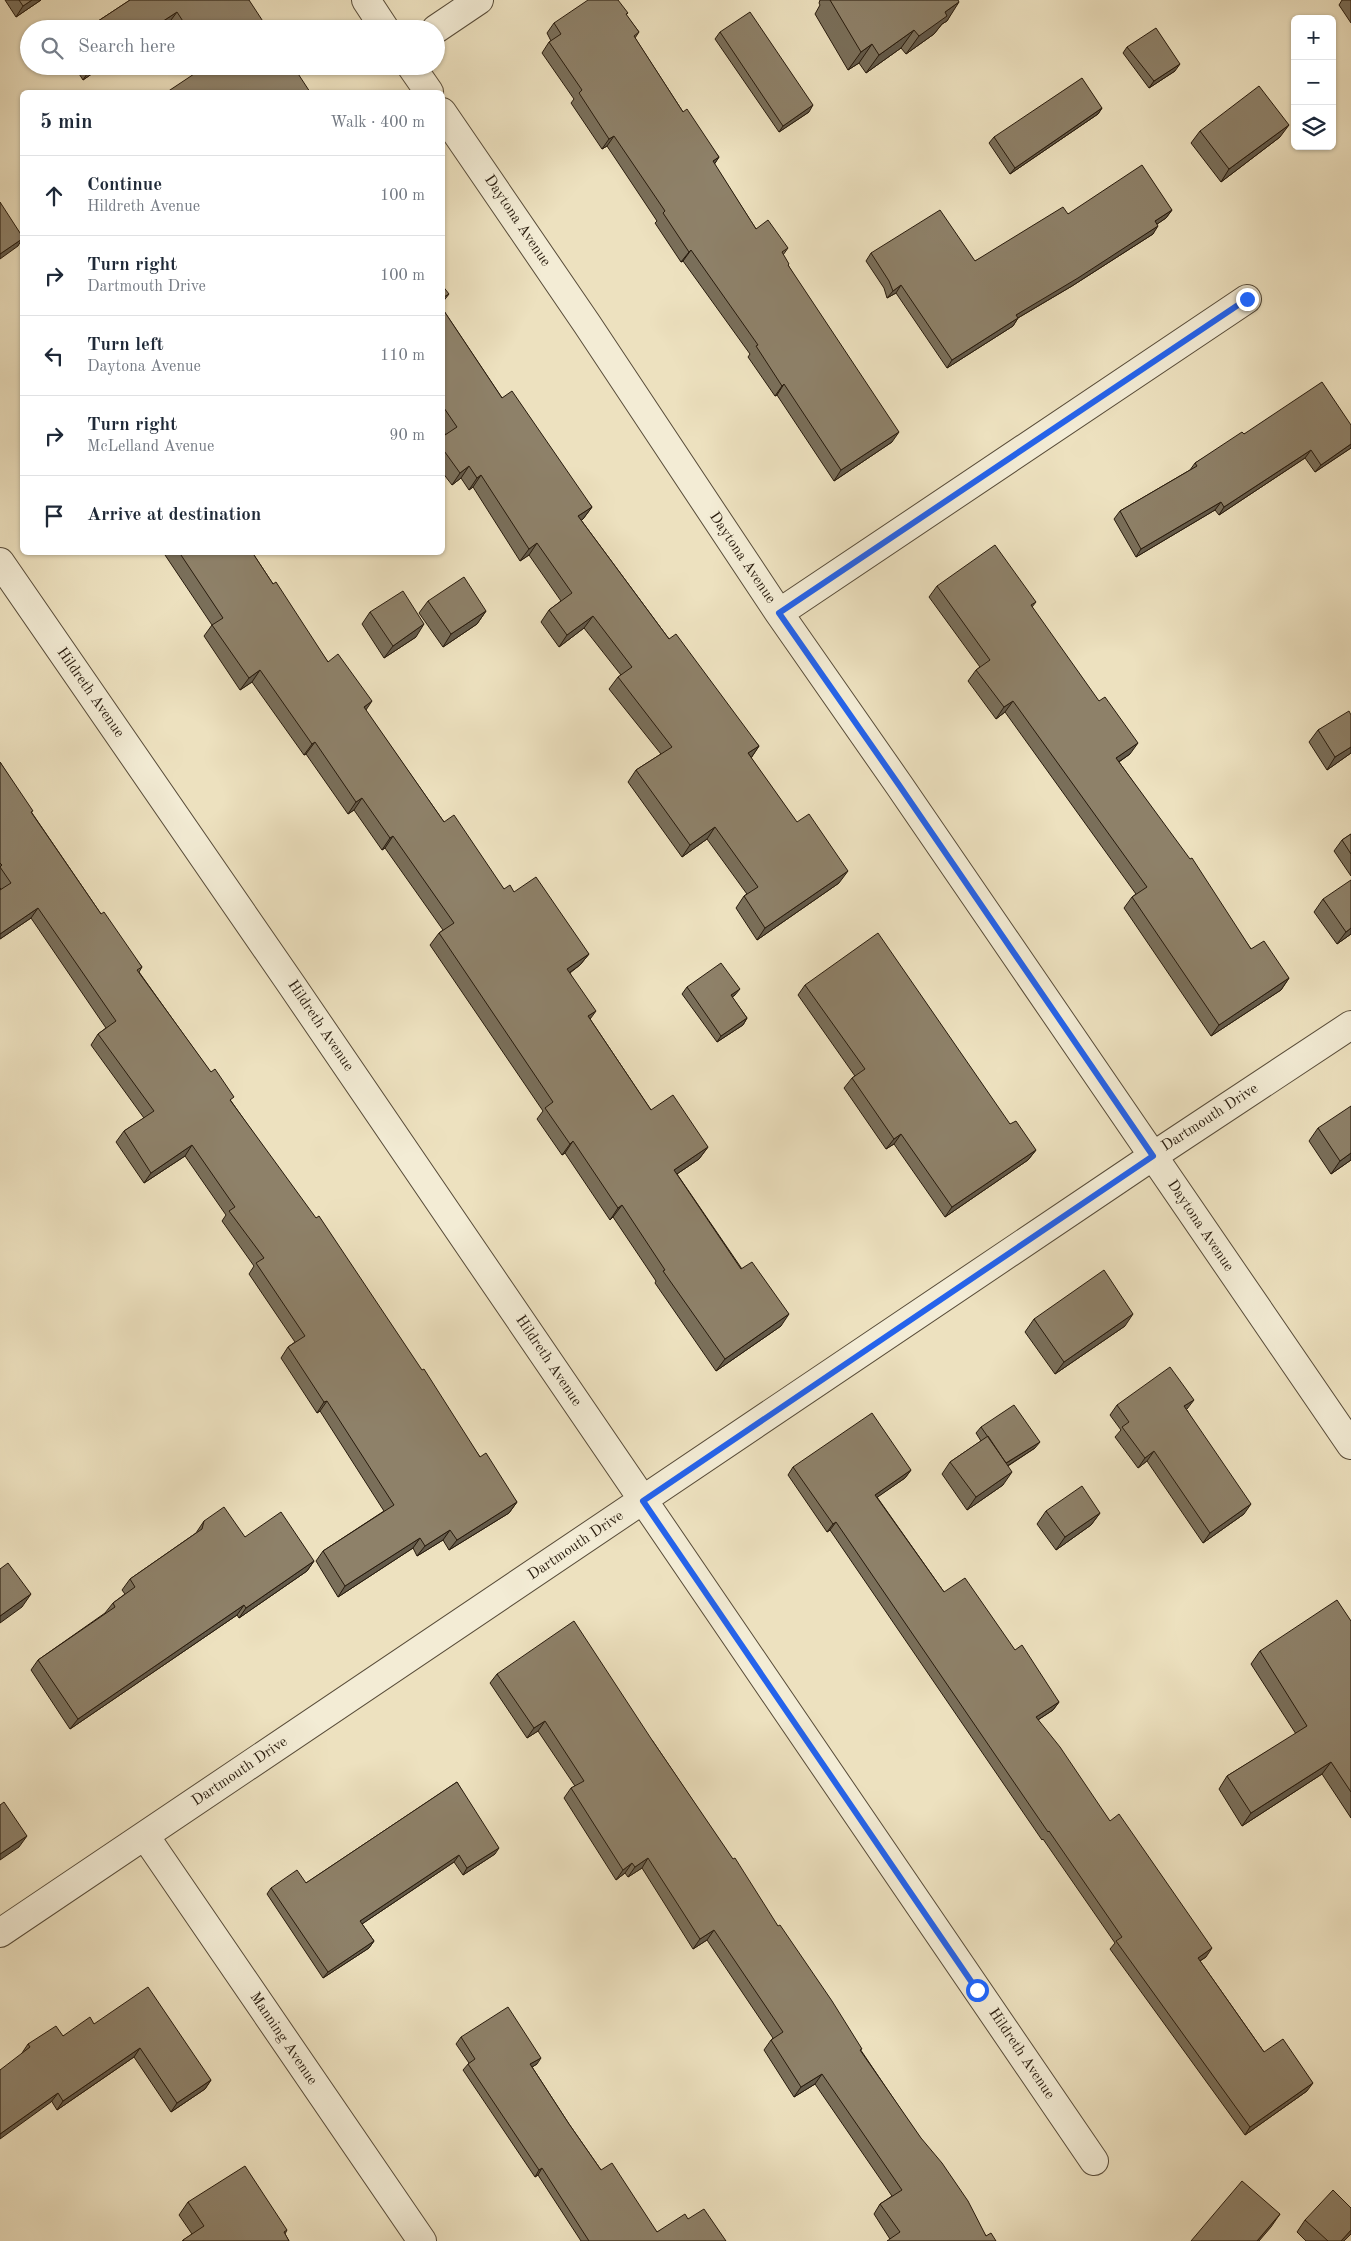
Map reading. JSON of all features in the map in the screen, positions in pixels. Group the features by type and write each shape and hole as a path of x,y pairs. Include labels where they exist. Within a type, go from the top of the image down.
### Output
{"street":[{"path":"366,0 379,20"},
{"path":"445,23 480,0"},
{"path":"417,75 428,90"},
{"name":"Daytona Avenue","path":"445,116 587,324 779,613 899,785 1351,1446"},
{"path":"779,613 1247,299"},
{"name":"Hildreth Avenue","path":"0,562 291,984 1094,2160"},
{"name":"Dartmouth Drive","path":"0,1933 1153,1156 1351,1025"},
{"name":"Manning Avenue","path":"145,1836 422,2241"}],"building":[{"path":"19,0 32,0 23,6"},
{"path":"130,0 249,0 262,20 182,20 177,12 165,20 100,20"},
{"path":"588,0 618,0 628,13 626,14 639,32 634,36 683,112 687,109 719,157 713,161 756,229 768,220 788,248 782,252 788,265 899,432 841,470 784,384 782,386 756,346 758,345 691,250 689,252 663,213 665,211 614,136 609,139 579,93 582,90 549,42 561,34 554,23"},
{"path":"830,0 958,0 959,2 945,12 947,16 919,36 914,30 879,55 872,44 861,52"},
{"path":"750,12 813,105 783,126 720,32"},
{"path":"1156,28 1180,64 1154,81 1127,47"},
{"path":"192,75 299,75 309,90 170,90"},
{"path":"1082,78 1102,108 1015,168 994,137"},
{"path":"1259,86 1289,125 1229,169 1200,131"},
{"path":"1142,165 1172,210 1155,221 1158,226 1078,278 1016,315 1018,318 952,360 901,285 893,291 889,281 871,253 940,210 975,261 1063,207 1068,214"},
{"path":"0,202 20,233 20,240 0,254"},
{"path":"445,312 502,398 512,391 592,507 578,516 669,639 676,634 759,746 748,753 797,822 809,814 848,871 765,928 744,896 758,887 715,827 690,845 636,770 672,747 618,677 632,667 593,616 567,635 549,610 572,593 537,543 529,549 481,475 477,478 469,466 460,473 445,452 445,435 457,427 445,409"},
{"path":"1322,382 1351,425 1351,444 1321,465 1311,450 1224,507 1221,502 1141,549 1120,511 1197,466 1195,463 1242,432 1244,434"},
{"path":"995,545 1036,602 1031,605 1099,701 1105,697 1138,743 1116,758 1190,859 1192,858 1251,949 1264,941 1289,978 1219,1025 1132,897 1147,887 1013,701 1004,707 976,670 990,660 937,586"},
{"path":"181,555 254,555 273,584 276,582 328,662 338,654 372,701 364,707 444,822 454,815 504,889 510,885 514,892 536,877 589,954 567,969 596,1011 588,1016 651,1110 673,1095 708,1147 674,1170 741,1269 752,1262 789,1314 725,1359 663,1271 665,1270 622,1205 618,1208 573,1141 570,1144 545,1108 553,1102 439,933 454,923 393,836 390,838 362,798 356,802 315,742 312,744 260,670 249,678 212,625 223,618"},
{"path":"464,577 486,611 451,634 428,601"},
{"path":"403,591 424,624 393,646 370,612"},
{"path":"1349,711 1351,715 1351,747 1335,757 1318,730"},
{"path":"0,762 33,811 31,812 101,914 104,912 142,967 137,970 211,1072 215,1069 234,1097 230,1100 316,1218 319,1216 422,1370 424,1369 480,1457 486,1453 517,1502 457,1540 450,1530 425,1546 420,1538 345,1586 323,1551 394,1505 327,1401 324,1402 288,1347 305,1336 256,1263 264,1258 229,1211 235,1207 192,1145 151,1173 124,1131 154,1111 98,1034 116,1021 38,908 0,934 0,890 11,883 0,867 2,865 0,863"},
{"path":"1351,834 1351,854 1342,840"},
{"path":"1351,880 1351,928 1346,932 1323,899"},
{"path":"878,933 1010,1124 1016,1121 1036,1150 952,1207 901,1134 894,1139 852,1078 865,1069 805,985"},
{"path":"721,963 740,989 731,995 747,1018 721,1036 687,987"},
{"path":"1351,1106 1351,1153 1340,1161 1318,1128"},
{"path":"1104,1270 1133,1314 1064,1362 1034,1319"},
{"path":"1170,1367 1194,1400 1184,1406 1251,1504 1210,1533 1154,1451 1145,1458 1122,1427 1129,1422 1117,1405"},
{"path":"1014,1405 1040,1442 1006,1463 981,1427"},
{"path":"872,1413 911,1470 875,1495 944,1592 965,1578 1015,1650 1022,1645 1059,1702 1036,1717 1060,1747 1110,1821 1119,1814 1212,1948 1198,1958 1264,2052 1283,2039 1313,2083 1250,2127 1116,1941 1122,1937 836,1522 833,1524 793,1467"},
{"path":"988,1436 1012,1472 976,1497 950,1462"},
{"path":"1082,1486 1100,1513 1065,1537 1046,1511"},
{"path":"224,1507 245,1537 281,1512 314,1561 246,1608 244,1605 78,1719 38,1660 115,1607 113,1603 135,1587 130,1579 202,1529 204,1521"},
{"path":"8,1563 31,1594 0,1616 0,1569"},
{"path":"1337,1600 1351,1621 1351,1792 1331,1762 1251,1813 1227,1776 1307,1726 1260,1651"},
{"path":"574,1621 652,1740 733,1859 735,1858 778,1926 780,1925 832,2001 862,2049 860,2050 921,2138 942,2163 968,2201 986,2236 991,2233 996,2241 887,2241 900,2232 880,2204 902,2190 822,2074 801,2087 771,2040 783,2032 714,1930 700,1939 648,1858 635,1867 632,1863 623,1870 571,1788 584,1781 545,1721 534,1728 497,1674"},
{"path":"457,1782 499,1848 467,1868 459,1855 360,1921 374,1941 328,1972 271,1888 297,1870 306,1883"},
{"path":"4,1802 27,1836 0,1854 0,1805"},
{"path":"148,1987 211,2080 177,2103 140,2048 63,2101 58,2093 0,2134 0,2070 30,2047 28,2044 56,2026 63,2036 90,2017 94,2024"},
{"path":"508,2007 541,2058 530,2064 569,2124 601,2170 612,2163 657,2232 685,2214 688,2219 704,2209 726,2241 589,2241 542,2168 539,2170 468,2064 475,2059 461,2037"},
{"path":"245,2166 287,2230 284,2232 289,2241 184,2241 204,2226 188,2202"},
{"path":"1242,2181 1280,2214 1257,2241 1191,2241"},
{"path":"1333,2190 1351,2208 1351,2230 1341,2241 1328,2241 1305,2220"}],"route":[{"path":"977,1990 643,1501 1153,1156 779,613 1247,299"}]}
